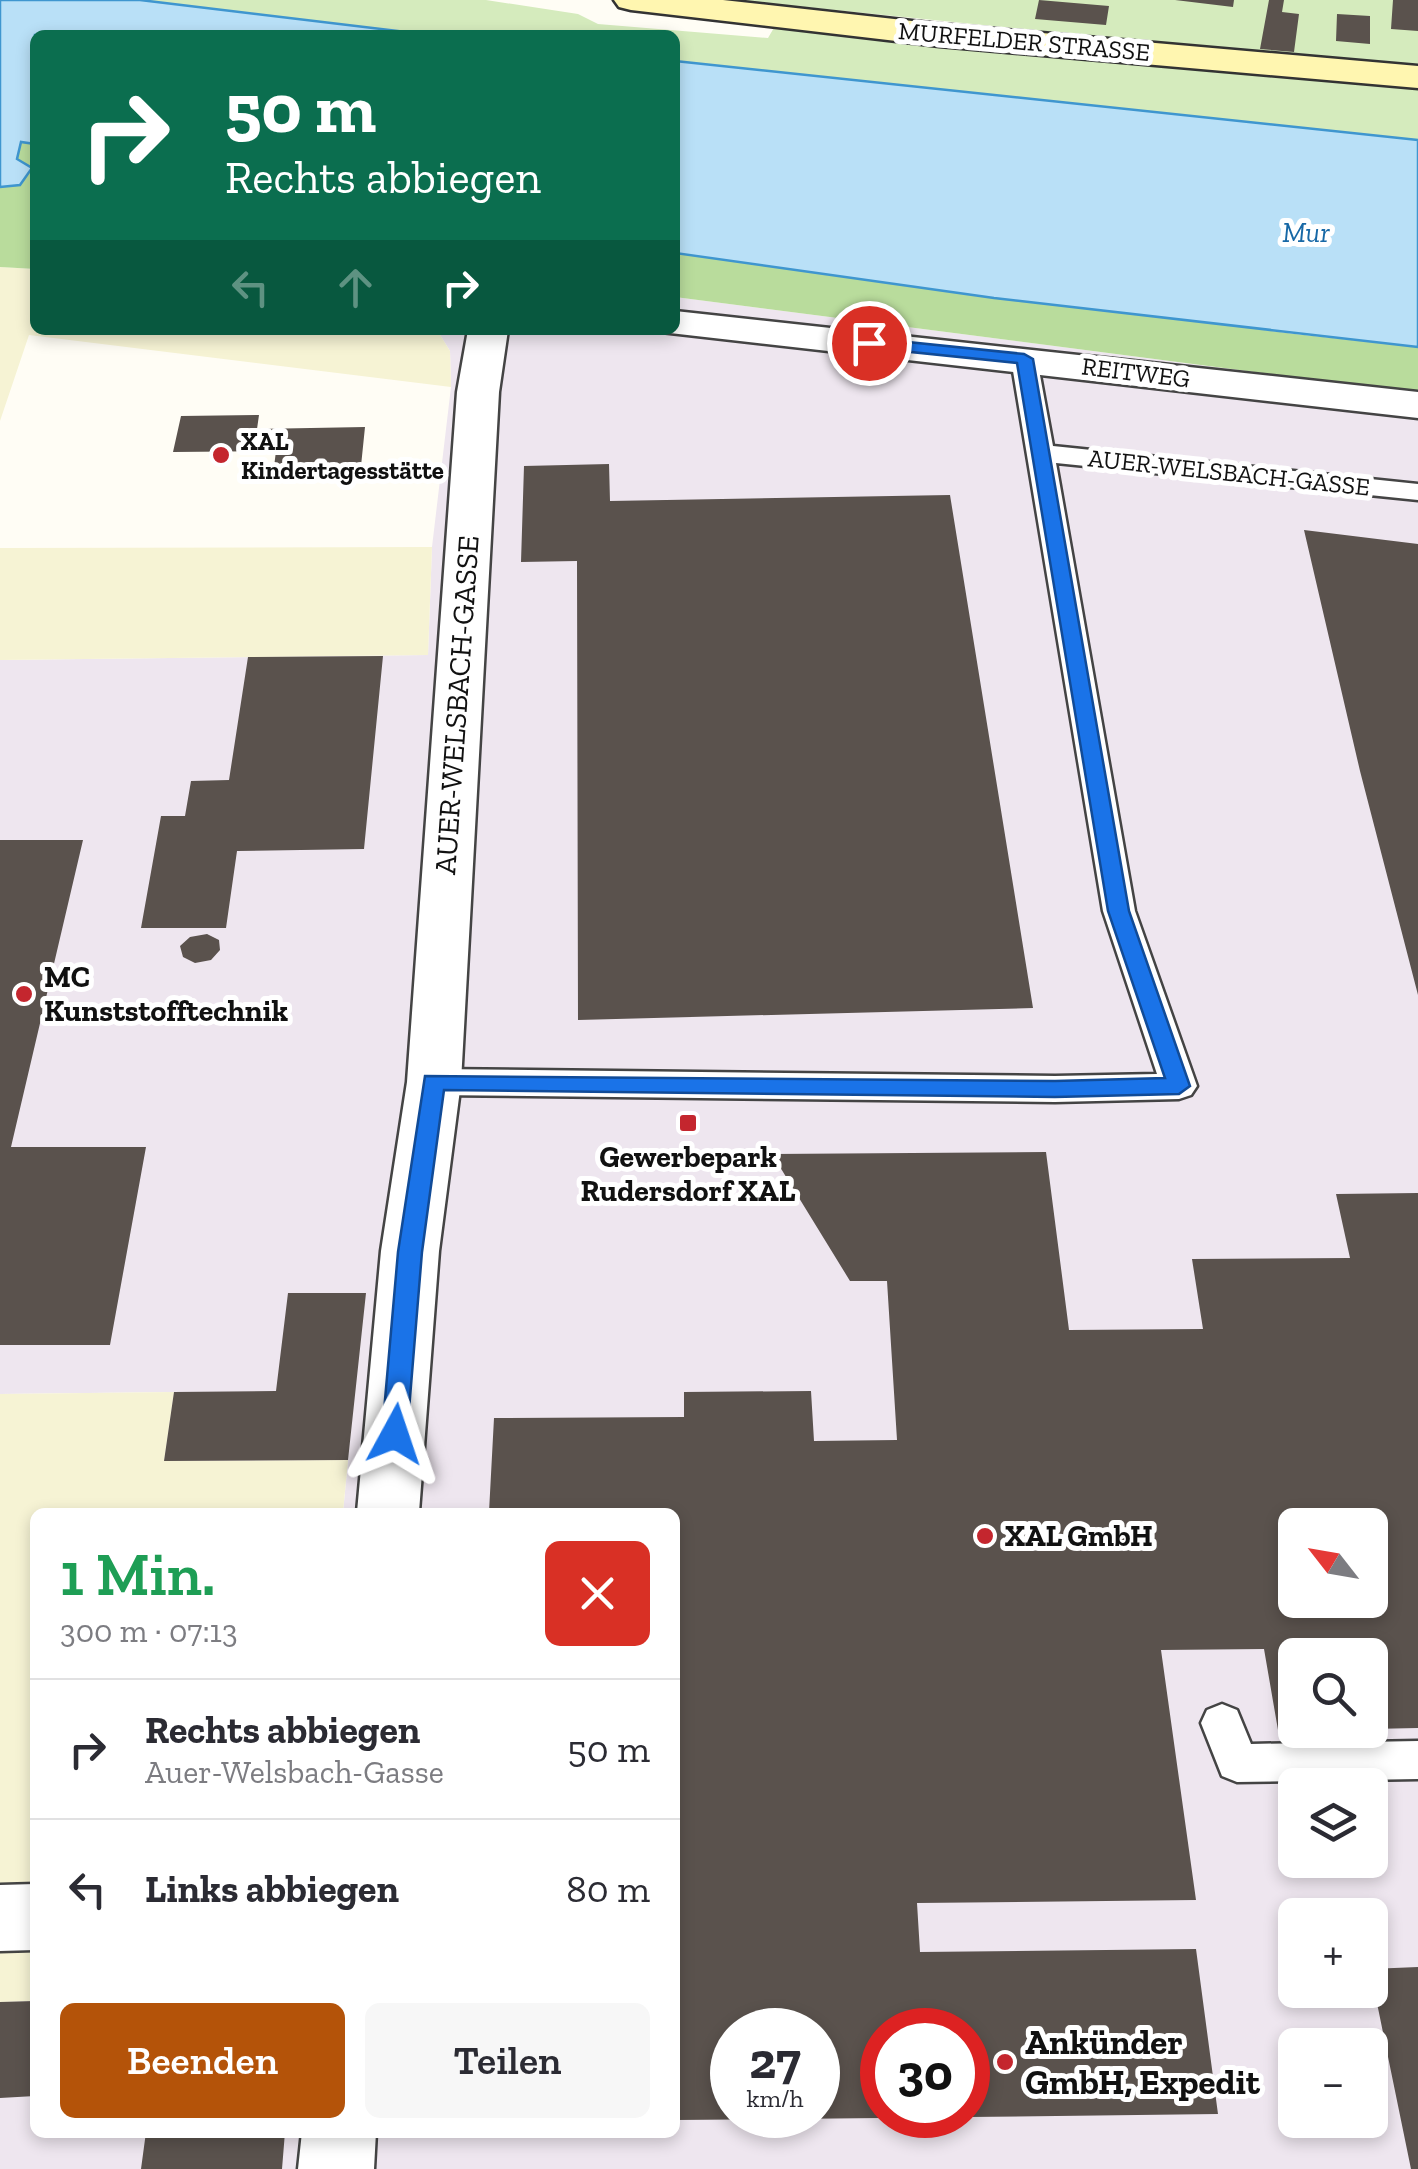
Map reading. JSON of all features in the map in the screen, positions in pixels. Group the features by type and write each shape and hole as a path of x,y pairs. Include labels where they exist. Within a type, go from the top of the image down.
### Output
{"street":[{"name":"MURFELDER STRASSE","path":"632,0 939,34 1418,77"},
{"name":"REITWEG","path":"680,324 1418,405"},
{"name":"AUER-WELSBACH-GASSE","path":"388,1508 410,1252 434,1082 478,392 487,335"},
{"path":"0,1918 30,1916"},
{"path":"336,2169 338,2138"}],"lane":[{"path":"434,1082 1055,1089 1179,1086 1118,911 1024,359"},
{"name":"AUER-WELSBACH-GASSE","path":"1041,453 1418,492"},
{"path":"1222,1722 1237,1763 1418,1760"}],"shaded area":[{"path":"0,267 30,269 30,335 440,335 450,351 451,387 29,335 0,421"},
{"path":"680,298 1418,393 1418,2169 0,2169 0,2002 30,2001 30,2138 680,2138 680,1508 343,1508 348,1461 164,1461 174,1392 0,1394 0,660 428,655 432,547 451,387 450,351 440,335 680,335"},
{"path":"432,547 428,655 0,660 0,548"},
{"path":"174,1392 164,1461 348,1460 343,1508 30,1508 30,2001 0,2002 0,1394"}],"green space":[{"path":"140,0 486,0 578,14 598,24 671,30 389,30"},
{"path":"736,0 1418,0 1418,69"},
{"path":"775,26 1418,84 1418,140 680,62 680,31 768,38"},
{"path":"21,142 30,143 30,269 0,267 0,187 20,184 17,160"},
{"path":"680,254 1418,347 1418,393 680,298"}],"water":[{"path":"0,0 140,0 389,30 30,30 30,143 21,142 17,159 30,171 20,185 0,187"},
{"name":"Mur","path":"680,62 1418,140 1418,347 994,298 680,254"}],"building":[{"path":"1039,0 1109,6 1106,25 1035,19"},
{"path":"1175,0 1234,0 1233,7"},
{"path":"1269,0 1284,0 1282,12 1299,14 1294,52 1260,49"},
{"path":"1393,0 1418,0 1418,31 1391,29"},
{"path":"1337,14 1370,16 1370,44 1336,41"},
{"path":"259,415 257,429 365,427 361,466 274,467 276,451 173,452 181,416"},
{"path":"609,464 610,501 950,495 1033,1008 578,1020 577,561 521,562 524,466"},
{"path":"1304,530 1418,544 1418,995 1360,771"},
{"path":"383,656 364,849 237,851 226,928 141,928 161,816 185,816 191,781 229,780 248,657"},
{"name":"MC Kunststofftechnik","path":"0,840 83,840 11,1147 146,1147 110,1345 0,1345"},
{"path":"207,934 219,940 220,950 211,960 195,963 183,957 180,946 190,937"},
{"name":"XAL GmbH","path":"1046,1152 1069,1330 1203,1329 1192,1259 1350,1258 1336,1194 1418,1193 1418,1728 1388,1729 1388,1638 1278,1638 1278,1730 1264,1649 1161,1650 1196,1900 917,1903 920,1952 1196,1949 1218,2114 990,2117 990,2008 860,2008 860,2118 840,2118 840,2008 710,2008 710,2120 680,2120 680,1508 489,1508 494,1418 684,1417 684,1392 811,1391 814,1441 897,1440 887,1281 850,1281 772,1154"},
{"path":"288,1293 366,1293 348,1460 164,1461 174,1392 276,1391"},
{"path":"1418,1967 1418,2169 1411,2169 1388,2057 1388,2028 1382,2028 1378,2008 1388,2008 1388,1968"},
{"path":"30,2001 30,2096 0,2098 0,2002"},
{"path":"145,2138 285,2138 282,2169 141,2169"}],"place":[{"name":"XAL Kindertagesstätte","path":"221,455"},
{"name":"MC Kunststofftechnik","path":"24,994"},
{"name":"Gewerbepark Rudersdorf XAL","path":"688,1123"},
{"name":"XAL GmbH","path":"985,1536"},
{"name":"Ankünder GmbH, Expedit","path":"1005,2062"}],"route":[{"path":"395,1434 410,1252 434,1082 1055,1089 1179,1086 1118,911 1024,359 869,343"}]}
